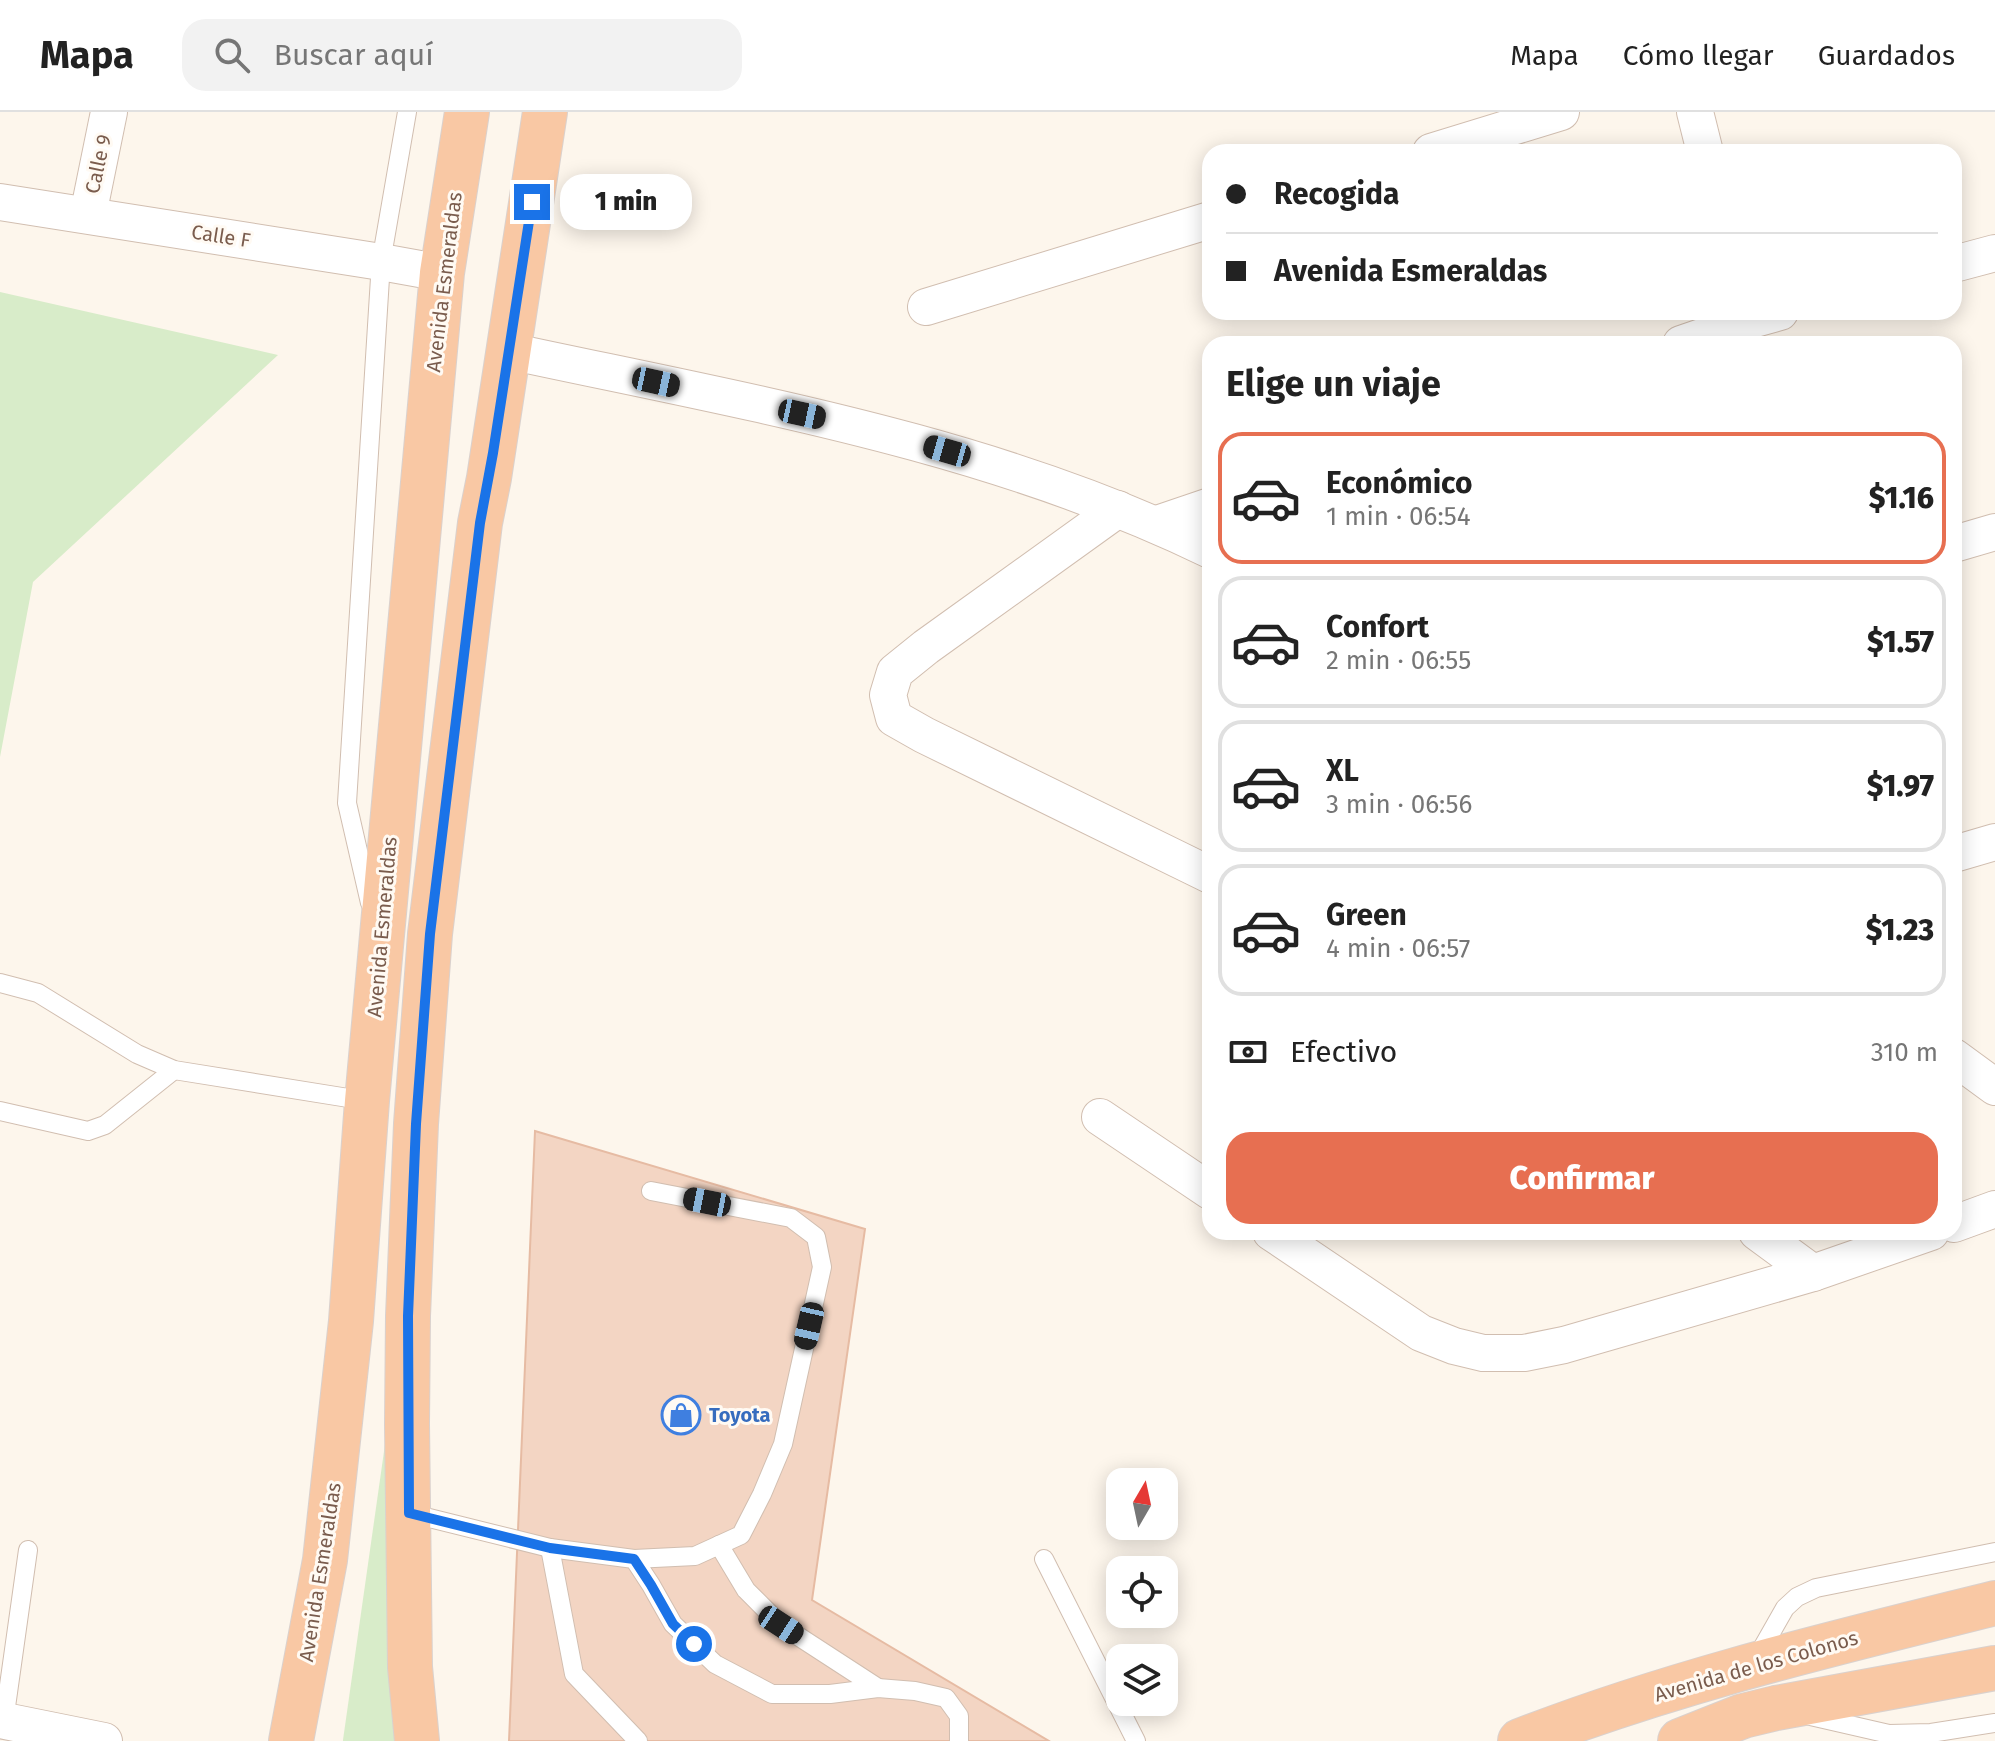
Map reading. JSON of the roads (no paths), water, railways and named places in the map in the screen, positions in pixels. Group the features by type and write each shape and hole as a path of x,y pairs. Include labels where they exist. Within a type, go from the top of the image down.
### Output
{"highway":[{"name":"Avenida Esmeraldas","path":"291,1741 327,1545 351,1321 380,949 442,273 467,112"},
{"path":"417,1741 410,1667 408,1316 416,1124 430,934 480,523 545,112"},
{"name":"Avenida de los Colonos","path":"1520,1741 1753,1664 1995,1603"},
{"path":"410,1667 446,1741"},
{"path":"1680,1741 1743,1716 1776,1708 1995,1668"}],"street":[{"name":"Calle 9","path":"88,215 109,112"},
{"path":"1457,144 1561,112"},
{"path":"1695,112 1703,144"},
{"name":"Calle F","path":"0,202 442,273"},
{"path":"926,307 1202,222"},
{"path":"1962,262 1995,253"},
{"path":"1709,336 1757,322"},
{"path":"509,351 861,427 975,459 1118,509 1202,546"},
{"path":"1118,509 895,672 888,695 894,718 924,735 1202,871"},
{"path":"1157,524 1202,509"},
{"path":"1962,542 1995,532"},
{"path":"1962,852 1995,842"},
{"path":"1962,1063 1995,1087"},
{"path":"1100,1117 1202,1186"},
{"path":"1962,1221 1995,1209"},
{"path":"1283,1240 1421,1333 1483,1353 1524,1353 1564,1345 1813,1273 1908,1240"},
{"path":"1768,1240 1813,1273"},
{"path":"2,1720 104,1741"}],"lane":[{"path":"380,949 347,803 381,262 407,112"},
{"path":"0,983 38,993 137,1054 174,1070 367,1101"},
{"path":"0,1111 88,1131 105,1125 174,1070"},
{"path":"409,1513 550,1548 634,1559 695,1556 741,1535 783,1444 822,1267 816,1237 791,1218 651,1191"},
{"path":"719,1545 746,1590 781,1625 878,1688"},
{"path":"550,1548 574,1674 638,1741"},
{"path":"2,1720 28,1550"},
{"path":"1753,1664 1785,1608 1797,1597 1816,1588 1995,1552"},
{"path":"634,1559 673,1624 715,1664 772,1694 830,1694 878,1688 915,1691 946,1698 959,1716 959,1741"},
{"path":"1044,1559 1136,1741"},
{"path":"1776,1708 1889,1734 1931,1733 1995,1723"}],"place":[{"name":"Toyota","path":"681,1415"}]}
